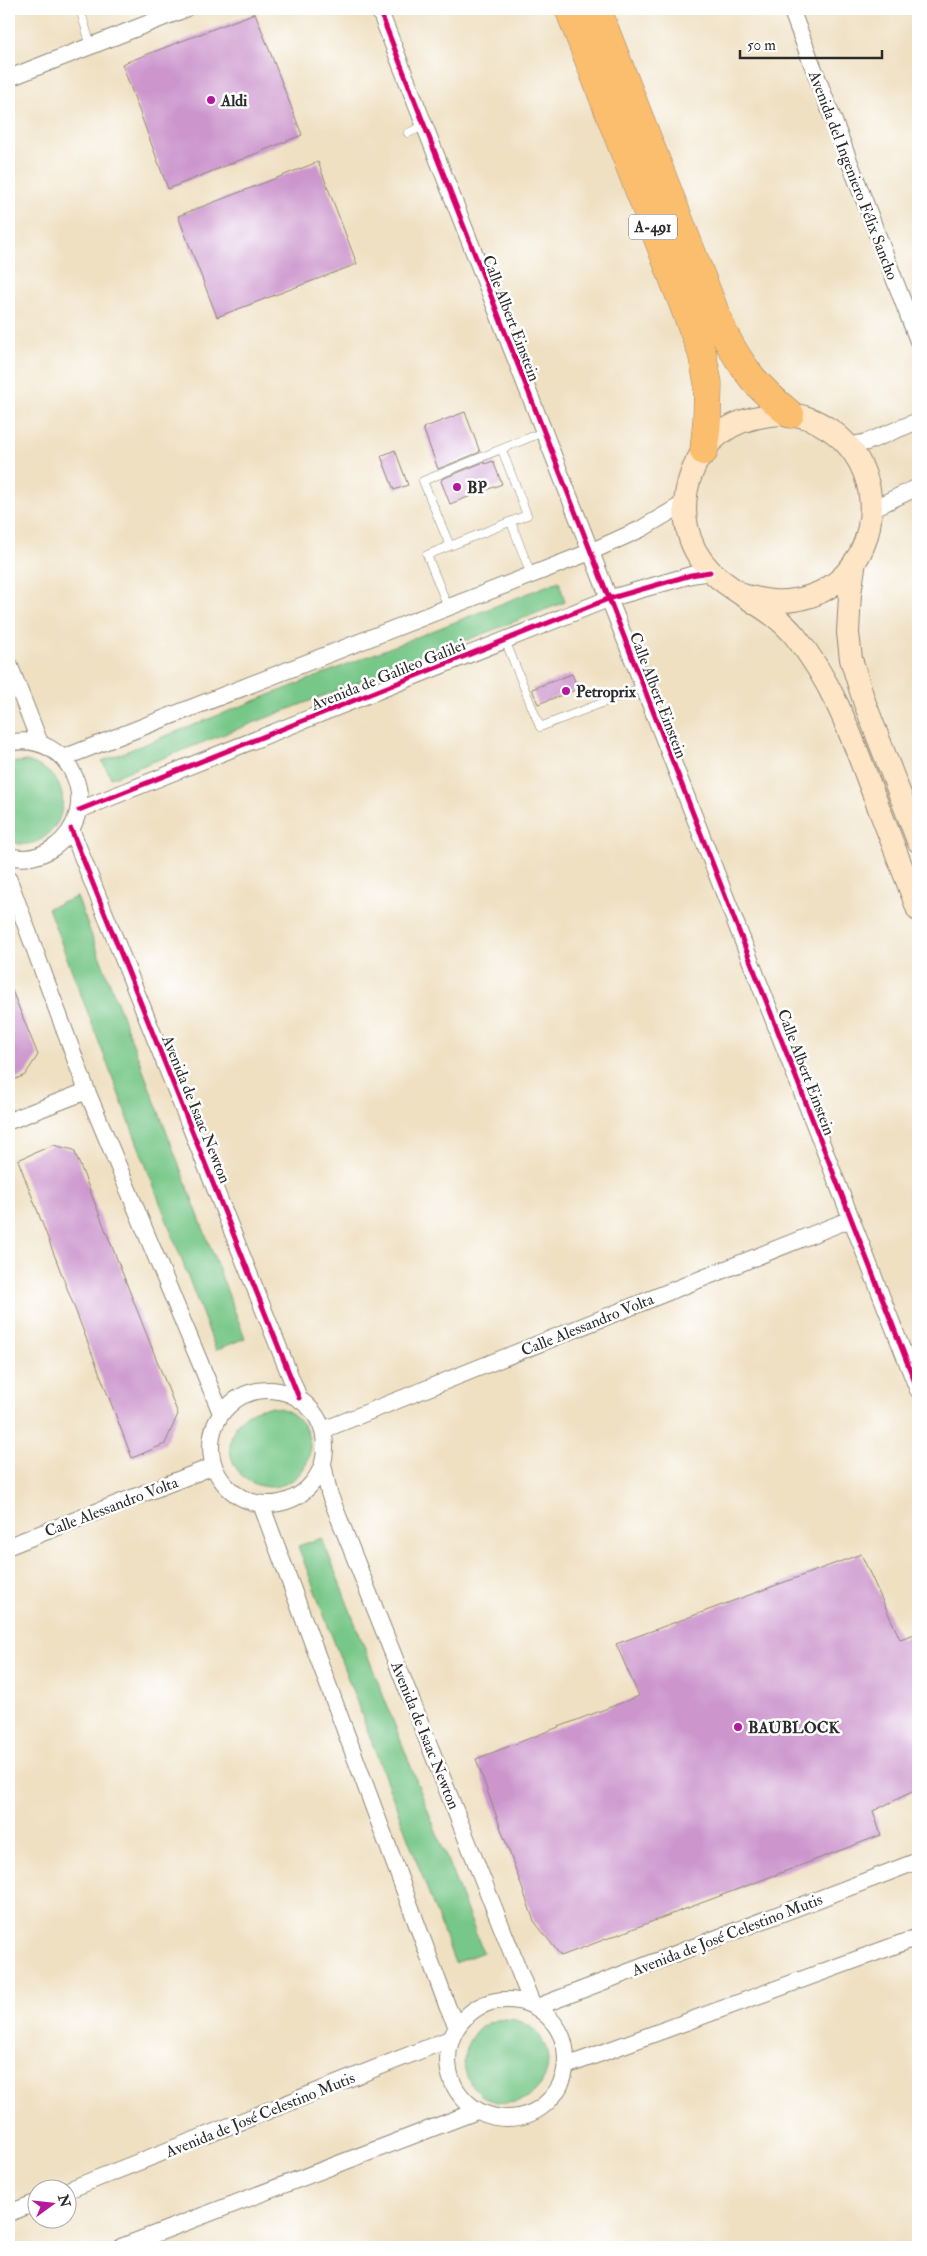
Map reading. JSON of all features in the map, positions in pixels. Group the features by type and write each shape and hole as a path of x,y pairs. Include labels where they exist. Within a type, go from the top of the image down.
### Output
{"highway":[{"name":"A-491","path":"569,9 702,353 708,383 704,451"},
{"name":"A-491","path":"597,9 722,330 739,363 750,377 761,390 790,414"}],"main road":[{"name":"A-491","path":"918,841 864,701 852,659 848,633 850,594 855,561 870,528 872,510 870,486 862,465 848,446 822,424 806,418 790,414 765,414 742,421 721,433 704,451 690,475 685,502 687,528 696,551 710,572 727,586 746,596 793,634 820,669 843,715 918,910"},
{"name":"A-491","path":"746,596 770,602 795,600 818,593 839,579 855,561"}],"street":[{"path":"9,78 185,9"},
{"name":"Calle Albert Einstein","path":"379,9 642,687 918,1390"},
{"name":"Avenida del Ingeniero Félix Sancho","path":"790,9 918,341"},
{"path":"848,446 868,442 918,421"},
{"path":"872,510 918,487"},
{"path":"63,758 590,552 641,529 685,502"},
{"name":"Avenida de Galileo Galilei","path":"79,810 608,599 691,575 710,572"},
{"path":"9,664 40,743"},
{"path":"9,742 20,740 40,743 52,749 63,758 74,773 79,791 79,810 71,829 61,842 47,852 32,857 9,856"},
{"name":"Avenida de Isaac Newton","path":"71,829 298,1398"},
{"path":"9,880 87,1091 221,1413"},
{"path":"9,1121 87,1091"},
{"name":"Calle Alessandro Volta","path":"323,1430 851,1219"},
{"path":"257,1390 278,1390 298,1398 314,1412 323,1430 326,1447 323,1464 314,1482 299,1495 280,1503 261,1504 245,1500 232,1492 221,1480 214,1466 211,1439 221,1413 237,1398 257,1390"},
{"name":"Avenida de Isaac Newton","path":"323,1464 329,1493 535,2006"},
{"name":"Calle Alessandro Volta","path":"9,1546 214,1466"},
{"path":"261,1504 448,2008 455,2032"},
{"name":"Avenida de José Celestino Mutis","path":"535,2006 918,1861"},
{"path":"566,2066 918,1937"},
{"path":"512,2000 535,2006 554,2023 564,2043 566,2066 561,2085 550,2101 534,2113 515,2118 496,2118 477,2110 464,2100 454,2086 448,2062 455,2032 472,2011 491,2002 512,2000"},
{"name":"Avenida de José Celestino Mutis","path":"78,2186 455,2032"},
{"path":"121,2247 477,2110"},
{"path":"9,2213 28,2206"}],"lane":[{"path":"80,9 91,46"},
{"path":"408,133 424,126"},
{"path":"450,546 423,481 543,432"},
{"path":"448,607 427,555 527,516 502,450"},
{"path":"511,522 531,575"},
{"path":"506,640 540,728 642,687"}],"green space":[{"path":"559,581 565,602 111,778 102,761"},
{"path":"27,761 47,771 59,785 63,801 60,816 52,830 40,840 25,844 9,841 9,763"},
{"path":"77,897 245,1338 216,1350 48,908"},
{"path":"270,1407 285,1410 298,1419 307,1432 310,1447 307,1462 298,1475 285,1484 270,1487 255,1484 242,1475 233,1462 230,1447 233,1432 242,1419 255,1410"},
{"path":"322,1538 483,1952 455,1963 298,1546"},
{"path":"506,2019 522,2022 536,2031 545,2045 548,2061 545,2077 536,2091 522,2100 506,2103 490,2100 476,2091 467,2077 464,2061 467,2045 476,2031 490,2022"}],"building":[{"name":"Aldi","path":"255,13 302,135 168,189 122,64"},
{"path":"318,162 357,264 217,317 178,216"},
{"path":"465,412 480,452 438,469 423,428"},
{"path":"395,450 408,485 394,490 381,456"},
{"path":"493,461 502,484 450,504 441,481 442,479 484,462 485,464"},
{"path":"572,674 578,689 538,704 532,689"},
{"path":"9,983 38,1055 25,1075 9,1082"},
{"path":"53,1145 74,1150 178,1414 165,1444 132,1458 18,1160"},
{"name":"BAUBLOCK","path":"861,1554 900,1639 918,1633 918,1789 873,1811 881,1835 561,1956 534,1921 476,1759 639,1696 616,1644"}],"cycle path":[{"path":"379,9 918,1390"},
{"path":"79,810 608,599 691,575 710,572"},
{"path":"71,829 299,1398"}],"place":[{"name":"Aldi","path":"211,100"},
{"name":"BP","path":"457,487"},
{"name":"Petroprix","path":"566,691"},
{"name":"BAUBLOCK","path":"738,1727"}]}
